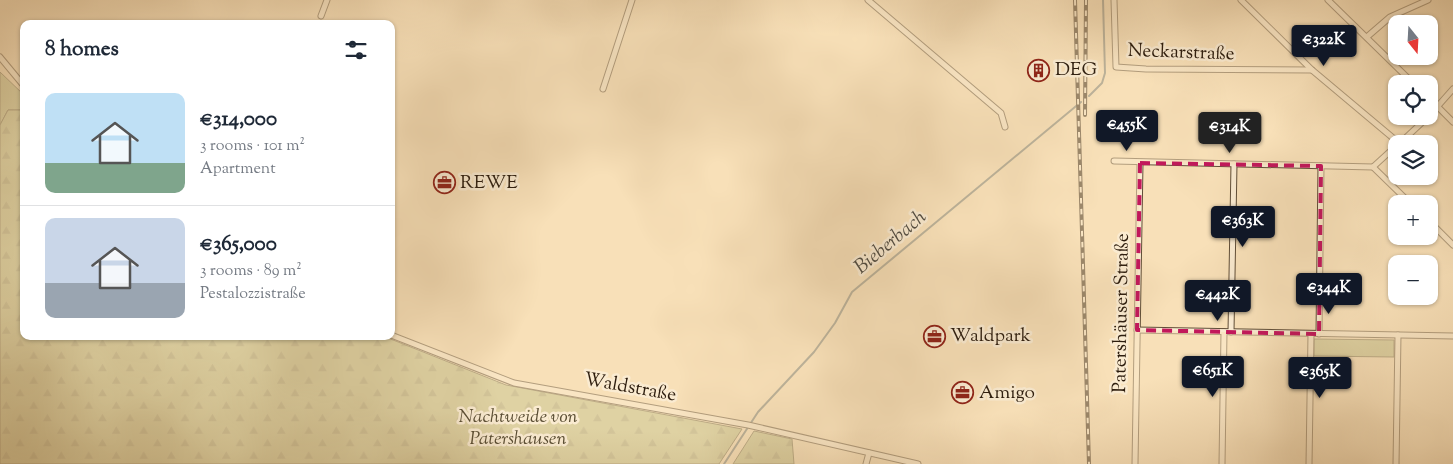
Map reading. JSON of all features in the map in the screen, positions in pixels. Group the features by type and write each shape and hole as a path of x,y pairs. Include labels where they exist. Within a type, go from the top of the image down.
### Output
{"street":[{"path":"321,16 327,0"},
{"path":"603,89 632,0"},
{"path":"868,0 1001,113 1005,127"},
{"name":"Neckarstraße","path":"1114,0 1116,66 1146,69 1312,70"},
{"path":"1241,0 1312,70 1388,135"},
{"path":"1328,0 1368,36 1405,75"},
{"path":"1368,36 1390,17 1428,0"},
{"path":"0,57 20,81"},
{"path":"1453,89 1438,108 1453,122"},
{"path":"1408,135 1419,125"},
{"path":"1373,167 1388,153"},
{"path":"1114,161 1373,167 1402,195"},
{"name":"Patershäuser Straße","path":"1134,464 1140,162"},
{"path":"1231,332 1234,164"},
{"path":"1319,334 1321,166"},
{"path":"1438,230 1453,245"},
{"path":"1137,330 1453,336"},
{"path":"1222,464 1224,332"},
{"path":"1309,464 1311,334"},
{"path":"1396,464 1398,335"},
{"name":"Waldstraße","path":"395,337 514,383 748,425 918,464"},
{"path":"866,464 868,453"}],"highlighted area":[{"path":"1140,163 1321,166 1319,334 1137,330"}],"green space":[{"path":"0,72 20,91 20,110 8,110 0,125"},
{"name":"Nachtweide von Patershausen","path":"8,110 20,110 20,340 393,340 506,385 742,429 719,464 0,464 0,125"},
{"path":"1314,339 1394,340 1394,357 1314,356"},
{"path":"754,431 792,439 794,464 733,464"}],"waterway":[{"name":"Bieberbach","path":"1089,96 1102,83 1105,73 1103,0"},
{"name":"Bieberbach","path":"724,464 758,412 814,352 835,323 852,292 1081,102"}],"railway":[{"path":"1075,0 1089,464"},
{"path":"1085,115 1086,0"}],"place":[{"name":"DEG","path":"1039,70"},
{"name":"REWE","path":"444,183"},
{"name":"Waldpark","path":"934,336"},
{"name":"Amigo","path":"963,393"}]}
